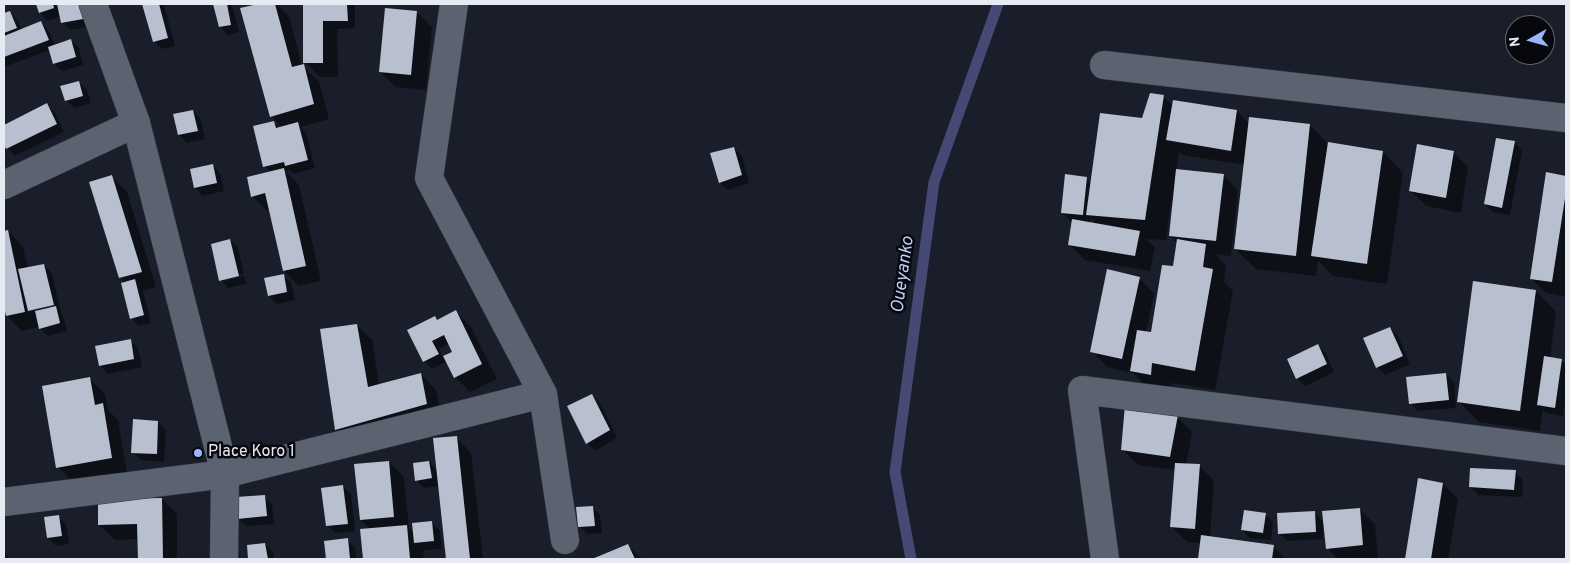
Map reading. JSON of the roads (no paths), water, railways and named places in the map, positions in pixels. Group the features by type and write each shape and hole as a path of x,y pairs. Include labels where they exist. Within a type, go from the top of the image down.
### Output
{"street":[{"path":"93,4 136,123 225,474 224,559"},
{"path":"454,4 429,178 543,394 565,540"},
{"path":"1104,65 1566,118"},
{"path":"4,185 136,123"},
{"path":"1106,559 1082,390 1566,451"},
{"path":"4,502 225,474 543,394"}],"waterway":[{"name":"Oueyanko","path":"911,559 895,472 934,182 998,4"}],"place":[{"name":"Place Koro 1","path":"198,453"}]}
